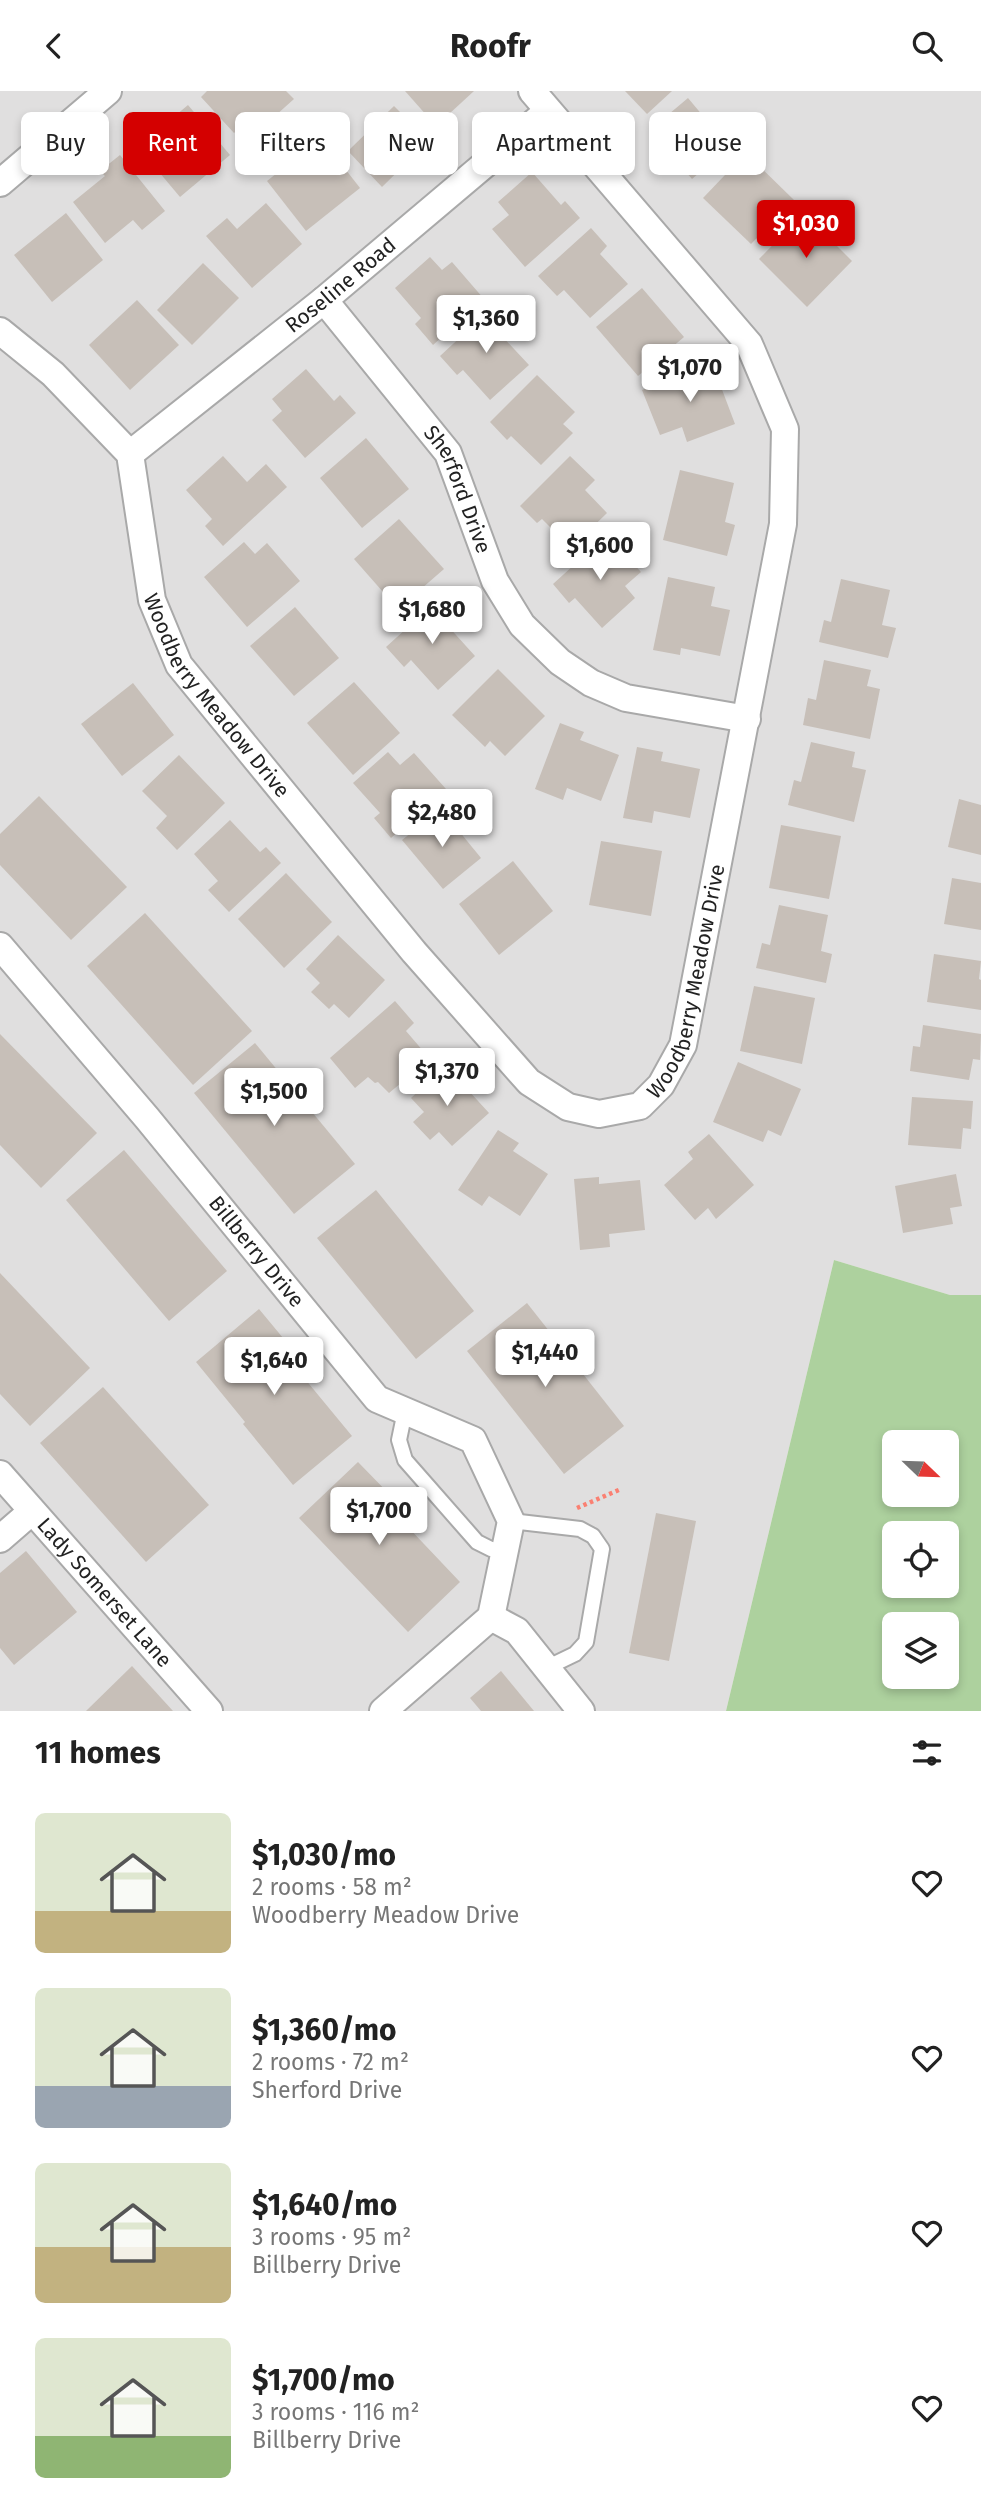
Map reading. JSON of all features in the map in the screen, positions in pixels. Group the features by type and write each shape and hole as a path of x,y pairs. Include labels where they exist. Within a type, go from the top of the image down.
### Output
{"street":[{"path":"0,183 107,91"},
{"name":"Roseline Road","path":"130,454 324,300 540,101"},
{"name":"Woodberry Meadow Drive","path":"130,454 152,600 179,666 414,952 529,1082 568,1107 599,1114 640,1107 662,1085 683,1045 783,524 785,429 749,344 540,101"},
{"name":"Sherford Drive","path":"324,300 448,453 495,580 522,625 559,662 591,683 626,698 747,719"},
{"path":"0,331 52,374 130,454"},
{"name":"Billberry Drive","path":"0,946 147,1118 377,1399 473,1440 511,1521"},
{"name":"Lady Somerset Lane","path":"0,1475 209,1711"},
{"path":"0,1539 31,1511"},
{"path":"391,1704 491,1617 511,1521"},
{"path":"491,1617 517,1631 580,1711"}],"lane":[{"path":"405,1411 399,1440 405,1460 477,1542 491,1549 505,1551"},
{"path":"511,1521 580,1529 593,1536 601,1549 586,1642 575,1654 546,1668"}],"path":[{"path":"572,1510 621,1489"}],"shaded area":[{"path":"0,91 981,91 981,1295 950,1295 834,1260 726,1711 0,1711"}],"green space":[{"path":"834,1260 950,1295 981,1295 981,1711 726,1711"}],"building":[{"path":"207,91 286,91 294,99 279,112 235,112 234,133 221,119 221,112 215,112 201,97"},
{"path":"405,91 474,91 451,112 424,112"},
{"path":"625,91 672,91 649,112 647,114"},
{"path":"688,98 700,112 671,112"},
{"path":"188,105 194,112 180,112"},
{"path":"394,106 400,112 388,112"},
{"path":"364,135 364,168 350,153 350,149"},
{"path":"221,144 230,155 221,163"},
{"path":"120,155 123,159 123,175 136,175 165,211 142,230 133,220 105,243 73,202 104,175 109,175 109,164"},
{"path":"766,173 794,200 751,244 703,198 725,175 766,175"},
{"path":"162,175 206,175 180,197"},
{"path":"275,175 350,175 360,188 306,231 267,181"},
{"path":"371,175 394,175 382,187"},
{"path":"529,175 535,175 561,205 565,201 580,218 525,267 492,229 509,215 498,202"},
{"path":"266,203 302,244 252,288 206,236 227,218 237,229"},
{"path":"66,213 103,260 52,302 14,255"},
{"path":"804,213 852,261 807,307 759,259"},
{"path":"591,228 607,246 600,254 628,284 590,318 564,290 557,296 538,276"},
{"path":"430,257 442,270 452,262 484,299 433,345 415,324 421,318 395,288"},
{"path":"203,263 239,298 192,345 157,310"},
{"path":"642,288 684,337 638,376 596,327"},
{"path":"137,300 179,345 130,390 89,345"},
{"path":"493,307 509,326 500,334 529,365 490,400 463,370 457,375 440,356"},
{"path":"712,363 735,424 687,442 682,427 660,435 642,390"},
{"path":"306,369 334,401 340,395 356,413 305,458 272,420 282,411 272,399"},
{"path":"537,375 575,412 563,424 573,433 541,465 511,436 507,440 490,422"},
{"path":"366,438 409,489 362,528 320,478"},
{"path":"223,456 247,482 266,464 287,487 223,546 205,526 212,519 186,490"},
{"path":"570,456 595,480 585,490 607,513 571,548 542,519 537,523 520,506"},
{"path":"680,470 734,483 725,522 735,525 727,556 663,540"},
{"path":"399,519 444,569 398,609 354,559"},
{"path":"607,535 641,572 625,586 635,598 602,628 575,598 569,603 553,584"},
{"path":"244,542 255,554 267,543 300,581 247,627 204,577"},
{"path":"668,577 715,587 711,606 730,610 720,656 681,648 680,655 653,650"},
{"path":"841,579 890,590 882,625 896,628 888,658 819,642 824,620 831,622"},
{"path":"439,599 456,617 447,625 475,656 438,690 411,660 404,667 386,647"},
{"path":"295,607 339,658 294,696 250,646"},
{"path":"824,660 871,670 867,686 880,689 870,739 803,725 808,698 816,700"},
{"path":"498,669 545,716 505,756 490,741 485,747 452,715"},
{"path":"354,682 400,733 353,775 307,723"},
{"path":"133,683 174,735 122,776 81,724"},
{"path":"560,723 584,732 580,740 619,755 601,801 567,788 563,800 535,789"},
{"path":"811,742 855,752 852,767 866,770 854,822 788,805 794,780 801,782"},
{"path":"637,747 663,752 661,761 700,769 690,818 654,811 652,823 623,818"},
{"path":"388,752 400,765 414,753 446,789 391,838 374,818 380,813 353,783"},
{"path":"179,755 225,803 177,850 156,828 167,816 142,791"},
{"path":"39,796 127,887 71,940 0,865 0,834"},
{"path":"959,799 981,805 981,855 948,847"},
{"path":"441,809 481,858 443,889 402,840"},
{"path":"230,820 260,852 266,847 281,863 229,912 208,890 218,881 194,854"},
{"path":"781,825 841,836 829,899 769,888"},
{"path":"601,841 662,851 651,916 589,905"},
{"path":"513,861 553,911 499,955 459,904"},
{"path":"286,873 332,922 284,968 238,919"},
{"path":"952,878 981,883 981,930 944,924"},
{"path":"779,905 828,915 821,951 832,954 826,983 756,968 762,943 770,945"},
{"path":"145,913 252,1031 193,1085 87,966"},
{"path":"338,935 385,980 349,1018 334,1004 329,1009 311,992 320,983 306,969"},
{"path":"934,954 981,961 981,1010 927,1002"},
{"path":"754,986 815,998 802,1064 740,1051"},
{"path":"395,1001 414,1023 406,1031 430,1059 389,1093 368,1077 355,1088 330,1058"},
{"path":"923,1025 981,1034 980,1060 973,1059 969,1080 910,1071 913,1046 920,1047"},
{"path":"0,1034 97,1133 41,1188 0,1145"},
{"path":"255,1043 355,1164 294,1214 194,1093"},
{"path":"738,1062 801,1089 781,1136 768,1130 763,1142 713,1122"},
{"path":"446,1066 489,1113 452,1146 439,1132 430,1140 413,1122 424,1112 411,1098"},
{"path":"912,1097 973,1101 971,1129 963,1128 961,1149 908,1145"},
{"path":"498,1130 519,1143 513,1151 548,1174 520,1216 489,1196 482,1206 458,1190"},
{"path":"709,1134 754,1185 716,1219 708,1208 695,1220 664,1185 693,1159 688,1152"},
{"path":"124,1150 227,1271 169,1321 66,1200"},
{"path":"956,1174 962,1206 950,1208 953,1224 903,1233 895,1186"},
{"path":"599,1177 599,1184 640,1180 645,1230 609,1234 610,1247 580,1250 574,1179"},
{"path":"376,1190 474,1311 416,1359 317,1238"},
{"path":"0,1273 90,1368 30,1426 0,1394"},
{"path":"527,1303 624,1426 564,1474 467,1351"},
{"path":"259,1309 293,1350 286,1356 352,1436 293,1485 196,1362"},
{"path":"103,1387 209,1505 146,1562 40,1443"},
{"path":"358,1462 395,1500 388,1506 460,1582 408,1632 299,1518"},
{"path":"656,1513 696,1521 669,1661 629,1653"},
{"path":"26,1551 77,1612 14,1665 0,1648 0,1573"},
{"path":"132,1666 173,1711 86,1711"},
{"path":"501,1671 534,1711 481,1711 470,1698"}]}
